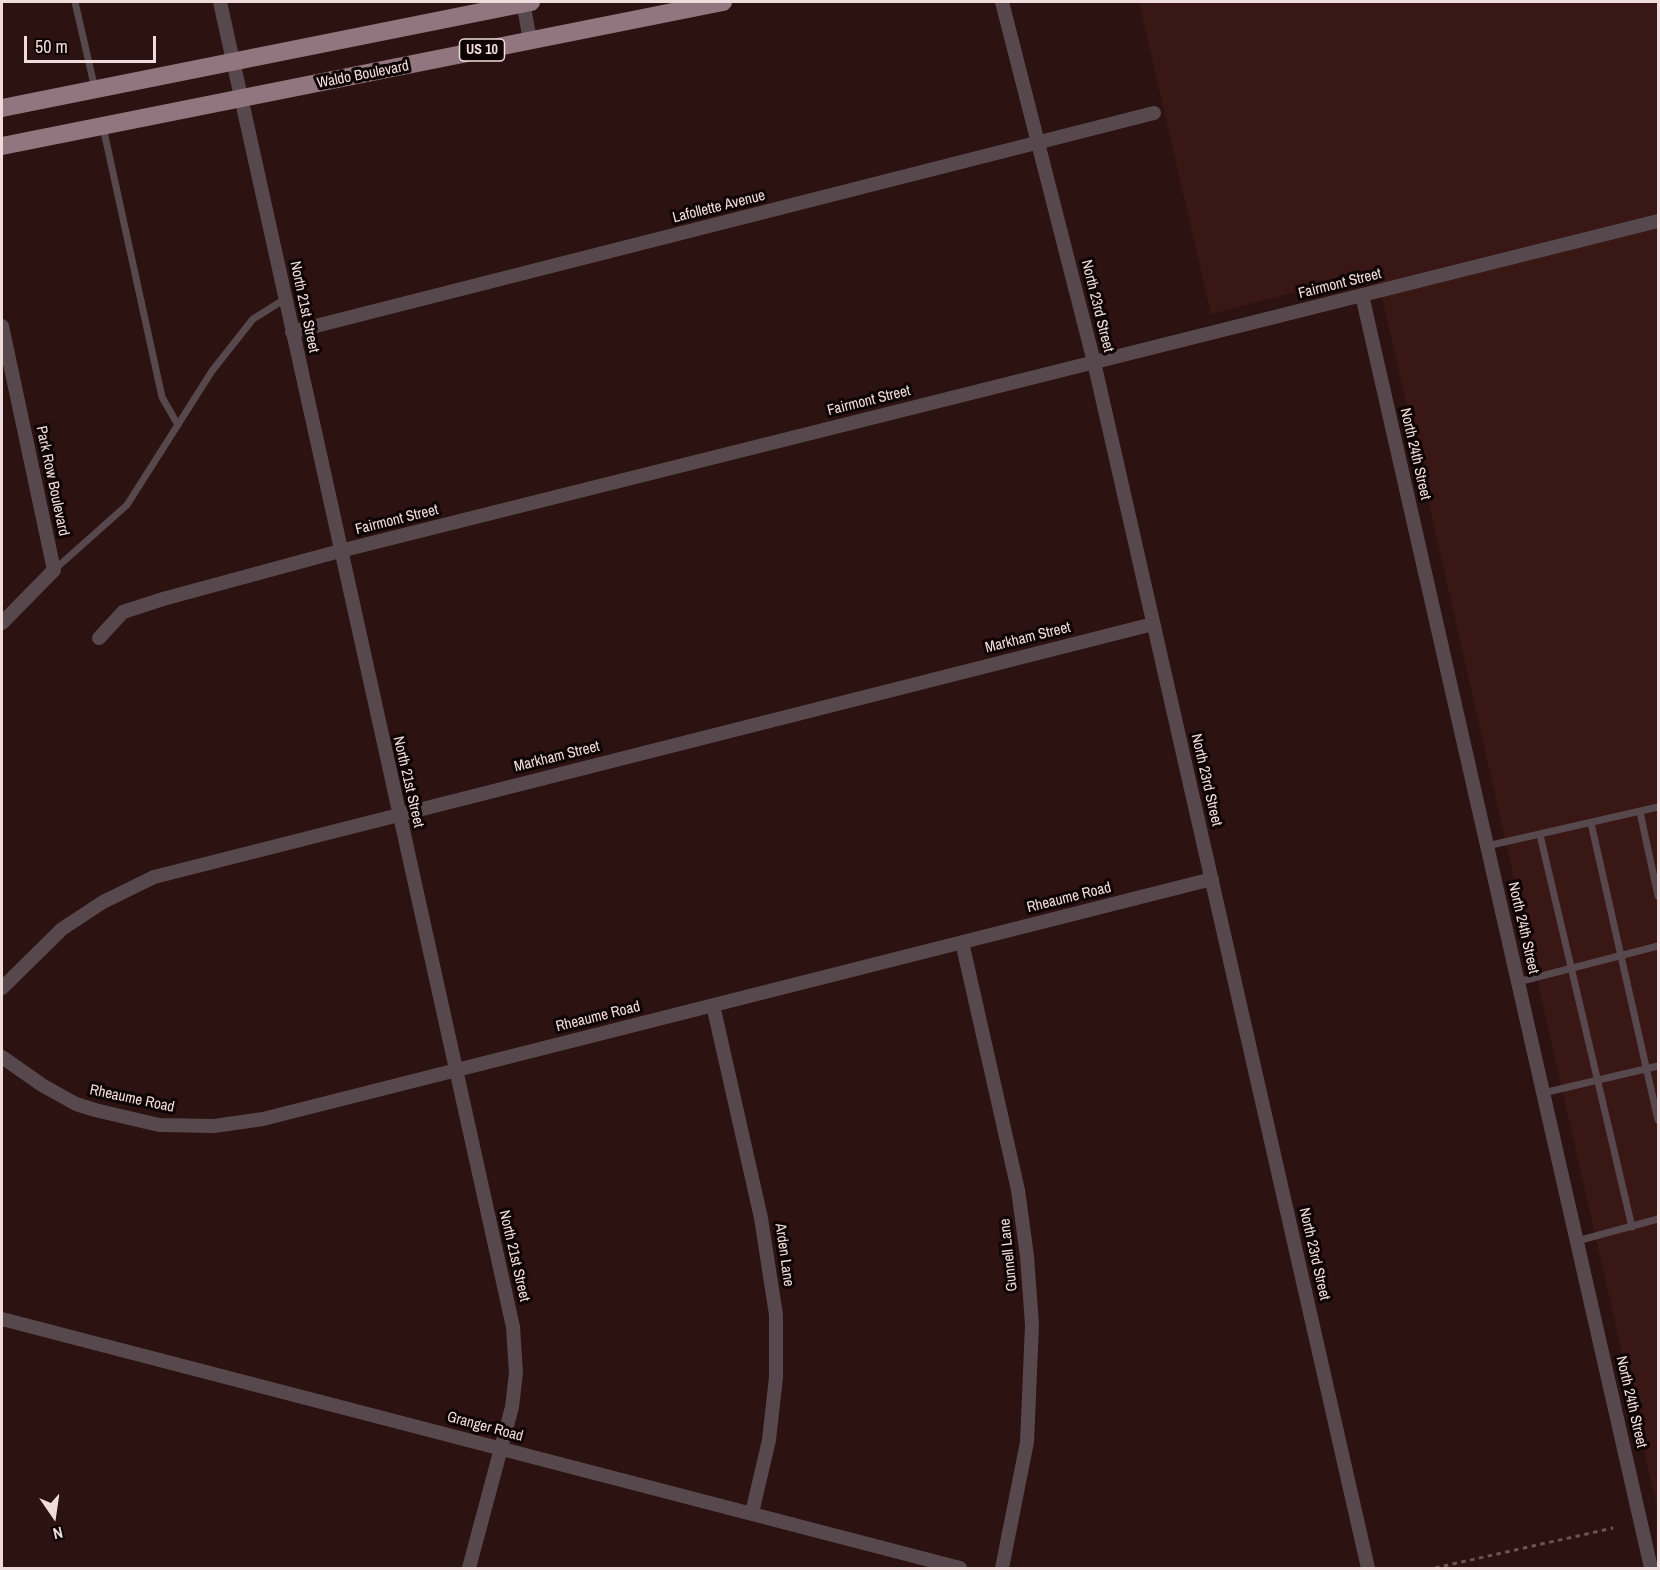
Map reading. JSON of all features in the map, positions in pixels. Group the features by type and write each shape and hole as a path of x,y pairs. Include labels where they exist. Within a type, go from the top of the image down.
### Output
{"main road":[{"path":"2,108 526,2"},
{"name":"Waldo Boulevard","path":"2,146 723,2"}],"street":[{"name":"North 21st Street","path":"220,2 513,1327 516,1373 512,1407 469,1569"},
{"path":"526,2 530,40"},
{"name":"North 23rd Street","path":"1002,2 1094,362 1368,1569"},
{"name":"Lafollette Avenue","path":"292,332 1154,113"},
{"name":"Fairmont Street","path":"99,638 123,612 163,598 340,551 1659,221"},
{"name":"North 24th Street","path":"1362,295 1652,1569"},
{"name":"Park Row Boulevard","path":"2,326 54,570"},
{"path":"2,623 54,570"},
{"name":"Markham Street","path":"2,988 62,929 103,902 154,877 1153,624"},
{"name":"Rheaume Road","path":"2,1057 76,1104 159,1125 193,1127 263,1119 1212,879"},
{"name":"Gunnell Lane","path":"962,942 1018,1190 1028,1256 1032,1325 1027,1442 1002,1569"},
{"name":"Arden Lane","path":"713,1005 761,1218 776,1315 776,1377 769,1440 752,1513"},
{"name":"Granger Road","path":"2,1319 960,1569"}],"lane":[{"path":"75,2 95,89"},
{"path":"103,127 162,397 178,425"},
{"path":"54,570 127,505 212,371 253,320 285,299"},
{"path":"1487,846 1659,807"},
{"path":"1640,812 1659,896"},
{"path":"1591,823 1659,1120"},
{"path":"1540,835 1632,1227"},
{"path":"1518,982 1659,946"},
{"path":"1543,1093 1659,1066"},
{"path":"1577,1241 1659,1219"}],"path":[{"path":"1435,1569 1613,1528"}],"shaded area":[{"path":"1139,2 1658,2 1658,1512 1376,271 1211,314"}]}
